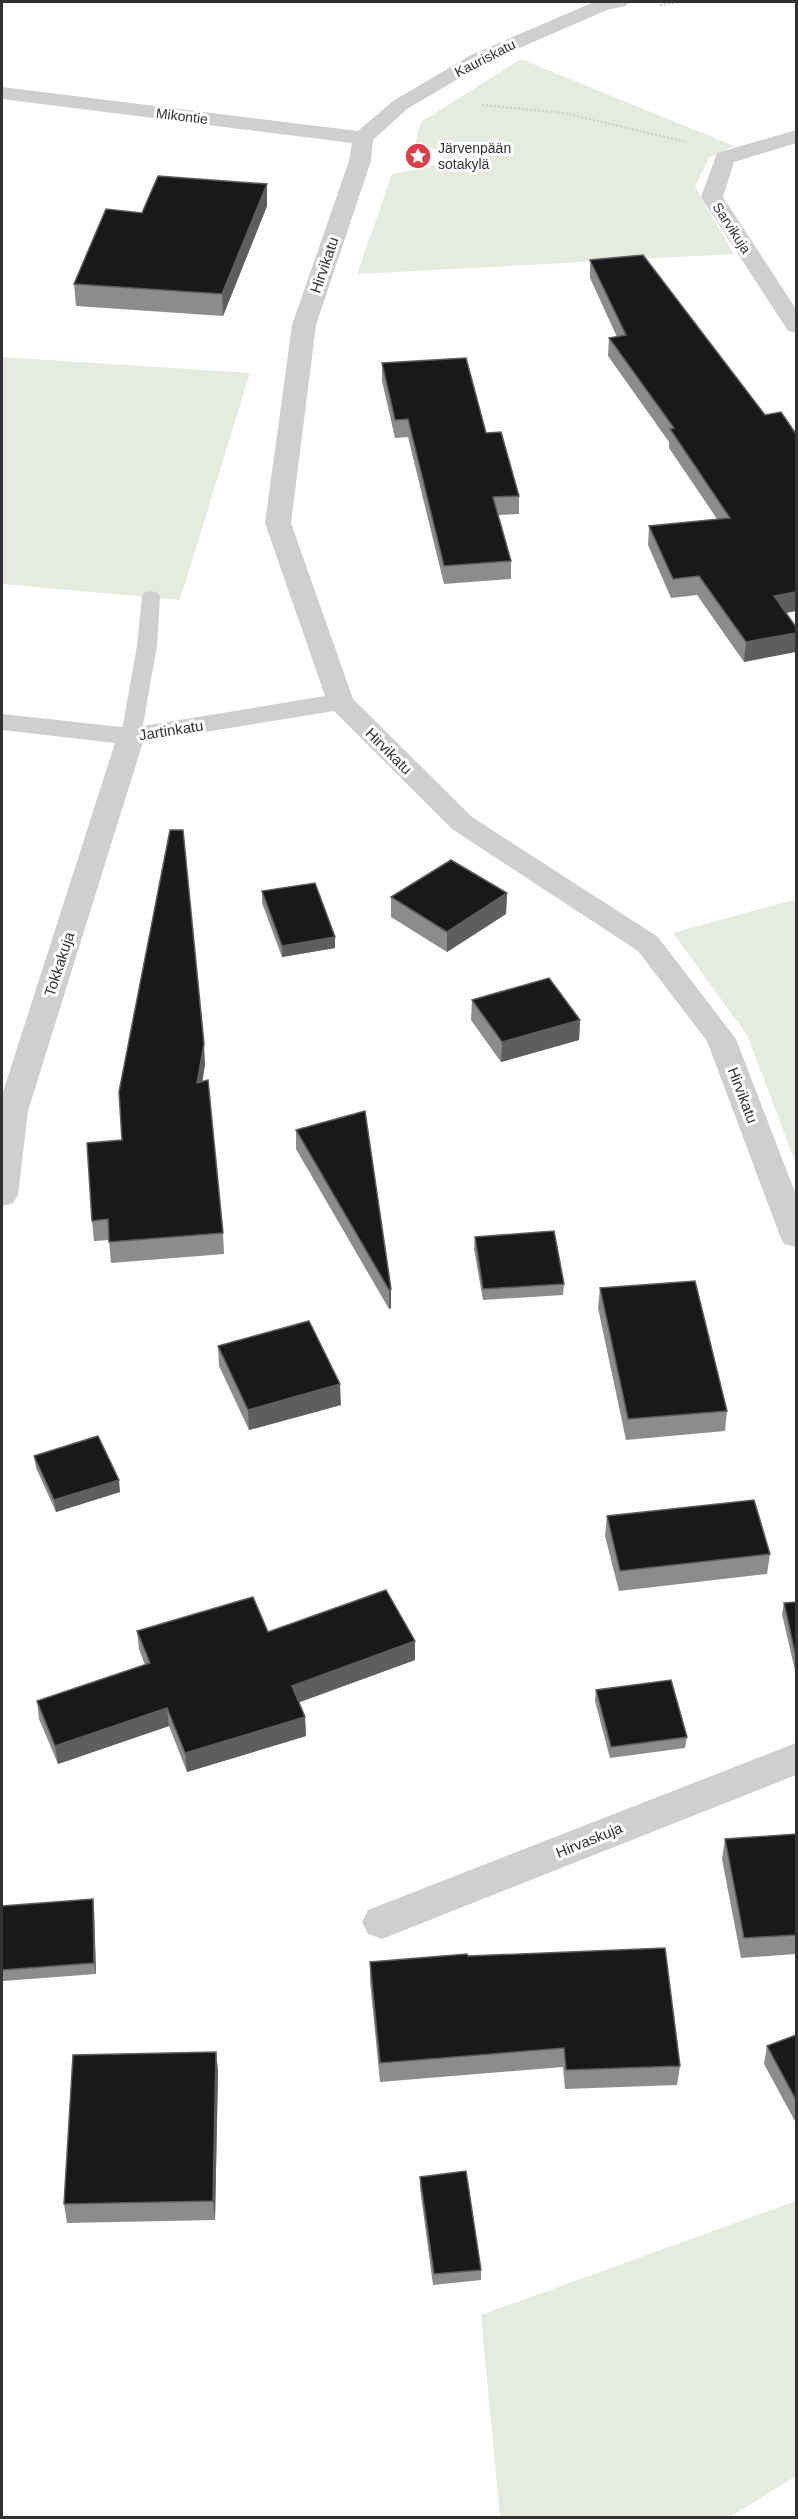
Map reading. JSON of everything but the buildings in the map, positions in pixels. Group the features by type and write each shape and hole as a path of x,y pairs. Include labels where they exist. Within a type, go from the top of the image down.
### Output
{"street":[{"name":"Kauriskatu","path":"363,138 400,105 478,59 602,5 619,2"},
{"name":"Mikontie","path":"2,93 363,138"},
{"path":"725,158 796,136"},
{"name":"Hirvikatu","path":"363,138 360,161 304,325 278,522 340,702 462,823 648,944 721,1040 796,1236"},
{"name":"Sarvikuja","path":"725,158 712,196 796,326"},
{"name":"Jartinkatu","path":"2,722 131,736 340,702"},
{"name":"Tokkakuja","path":"2,1195 12,1111 131,736"},
{"name":"Hirvaskuja","path":"382,1922 796,1759"}],"lane":[{"path":"131,736 147,646 151,597"}],"path":[{"path":"479,105 563,113 697,144 725,158"}],"shaded area":[{"path":"521,59 734,146 709,158 695,187 734,254 357,274 392,174 441,164 445,152 415,143 421,122"},
{"path":"2,357 250,373 180,600 2,584"},
{"path":"796,899 796,1164 747,1035 673,933"},
{"path":"796,2201 796,2476 730,2517 500,2517 481,2315"}],"place":[{"name":"Järvenpään sotakylä","path":"418,156"}]}
